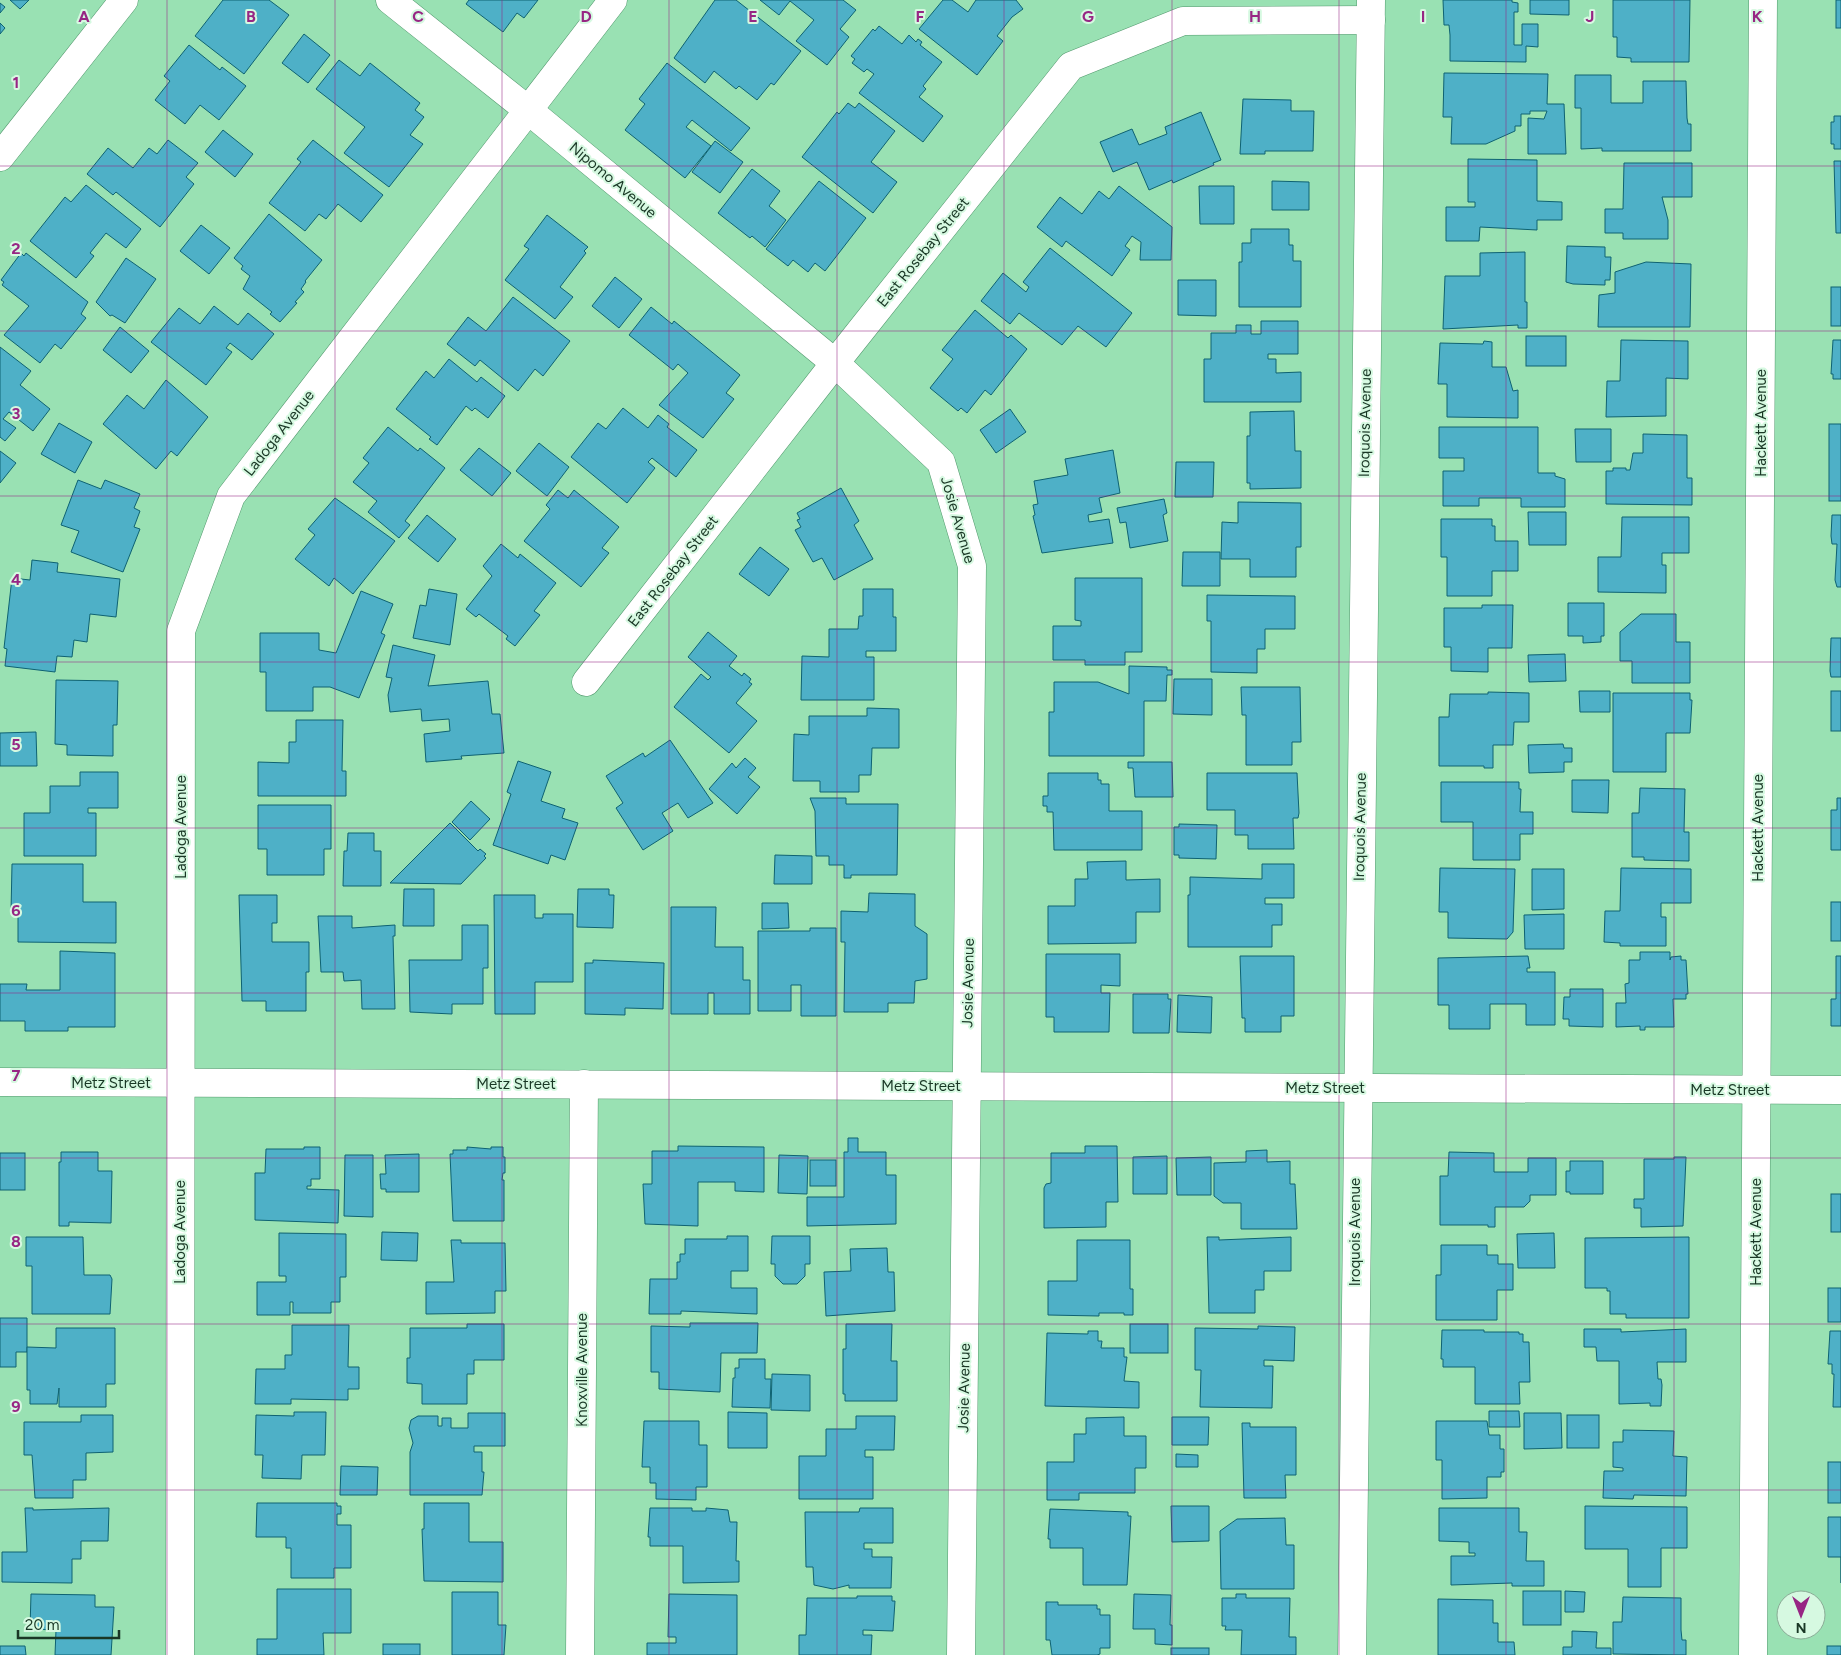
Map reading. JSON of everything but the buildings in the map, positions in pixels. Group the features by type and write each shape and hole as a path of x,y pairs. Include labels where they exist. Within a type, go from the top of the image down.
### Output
{"street":[{"path":"0,157 124,0"},
{"name":"Nipomo Avenue","path":"390,0 528,110 835,363"},
{"path":"528,110 613,0"},
{"name":"Hackett Avenue","path":"1753,1655 1763,0"},
{"name":"East Rosebay Street","path":"586,682 835,363 1071,66 1183,22 1371,10"},
{"name":"Iroquois Avenue","path":"1352,1655 1357,1088 1371,10"},
{"name":"Ladoga Avenue","path":"180,1655 181,631 231,496 528,110"},
{"name":"Josie Avenue","path":"835,363 941,462 972,566 962,1655"},
{"name":"Metz Street","path":"0,1082 1841,1090"},
{"name":"Knoxville Avenue","path":"580,1655 584,1084"}]}
